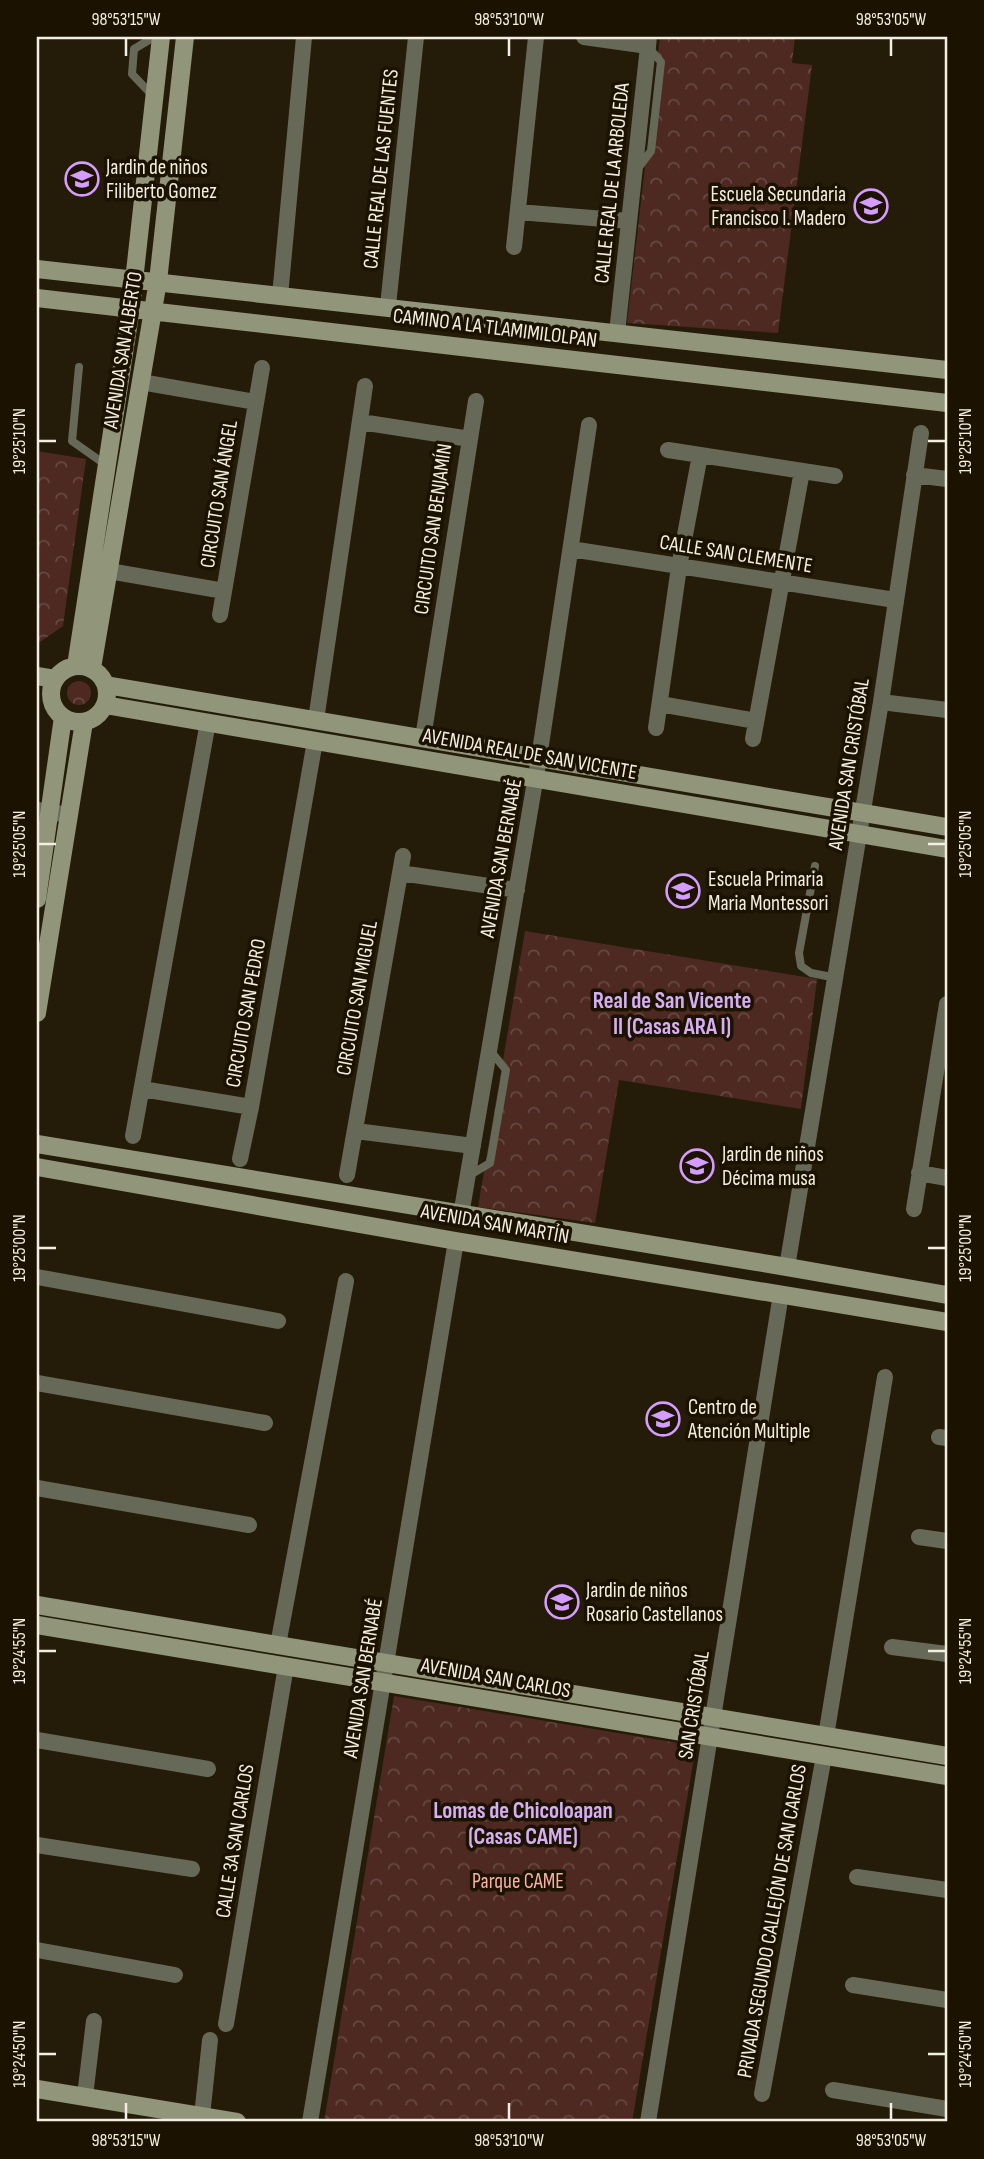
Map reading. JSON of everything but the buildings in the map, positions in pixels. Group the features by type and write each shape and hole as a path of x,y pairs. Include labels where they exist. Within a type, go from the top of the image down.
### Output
{"street":[{"name":"AVENIDA SAN ALBERTO","path":"84,667 107,466 135,279 161,37"},
{"name":"AVENIDA SAN ALBERTO","path":"84,667 109,570 154,311 185,37"},
{"path":"280,296 304,37"},
{"name":"CALLE REAL DE LAS FUENTES","path":"388,306 416,37"},
{"path":"514,247 536,37"},
{"path":"584,37 649,41"},
{"name":"CALLE REAL DE LA ARBOLEDA","path":"617,333 649,41"},
{"path":"518,212 629,221"},
{"name":"CAMINO A LA TLAMIMILOLPAN","path":"37,269 947,370"},
{"name":"CAMINO A LA TLAMIMILOLPAN","path":"37,298 947,403"},
{"path":"256,402 262,368"},
{"name":"CIRCUITO SAN ÁNGEL","path":"109,570 224,592 256,402 141,382"},
{"path":"316,720 365,386"},
{"path":"470,439 476,401"},
{"name":"CIRCUITO SAN BENJAMÍN","path":"361,422 470,439 423,738"},
{"name":"AVENIDA SAN BERNABÉ","path":"461,1214 540,758 589,425"},
{"name":"AVENIDA SAN CRISTÓBAL","path":"787,1267 837,978 921,433"},
{"path":"668,450 835,476"},
{"path":"656,728 679,567 700,455"},
{"path":"753,739 802,471"},
{"path":"914,475 947,478"},
{"name":"CALLE SAN CLEMENTE","path":"571,549 895,600"},
{"path":"220,615 224,592"},
{"path":"84,667 103,678 108,692 105,705 97,716 84,722 69,721 44,697 51,692 46,678 67,668 84,667"},
{"name":"AVENIDA REAL DE SAN VICENTE","path":"106,685 947,827"},
{"path":"881,702 947,710"},
{"path":"660,704 756,721"},
{"name":"AVENIDA REAL DE SAN VICENTE","path":"105,705 947,849"},
{"path":"37,899 43,811 63,717"},
{"path":"37,1013 84,722"},
{"path":"133,1136 208,722"},
{"name":"CIRCUITO SAN PEDRO","path":"142,1089 251,1107 315,741"},
{"path":"43,811 69,815"},
{"name":"CIRCUITO SAN MIGUEL","path":"347,1175 403,856"},
{"path":"400,873 517,890"},
{"path":"914,1209 947,1004"},
{"path":"240,1159 251,1107"},
{"path":"356,1131 472,1146"},
{"name":"AVENIDA SAN MARTÍN","path":"37,1144 947,1295"},
{"name":"AVENIDA SAN MARTÍN","path":"37,1167 456,1241 947,1322"},
{"path":"919,1173 947,1178"},
{"name":"AVENIDA SAN BERNABÉ","path":"310,2122 456,1241"},
{"path":"37,1277 278,1321"},
{"path":"278,1645 346,1281"},
{"name":"SAN CRISTÓBAL","path":"648,2122 781,1294"},
{"path":"826,1736 885,1377"},
{"path":"37,1383 265,1423"},
{"path":"37,1488 249,1525"},
{"path":"919,1537 947,1541"},
{"name":"AVENIDA SAN CARLOS","path":"37,1605 947,1756"},
{"name":"AVENIDA SAN CARLOS","path":"37,1625 947,1776"},
{"path":"892,1647 947,1654"},
{"name":"CALLE 3A SAN CARLOS","path":"226,2024 286,1666"},
{"path":"37,1740 208,1769"},
{"name":"PRIVADA SEGUNDO CALLEJÓN DE SAN CARLOS","path":"762,2094 824,1756"},
{"path":"37,1845 192,1870"},
{"path":"857,1877 947,1890"},
{"path":"37,1950 175,1975"},
{"path":"853,1985 947,2000"},
{"path":"85,2096 94,2021"},
{"path":"202,2116 210,2040"},
{"path":"37,2089 237,2122"},
{"path":"833,2090 947,2109"}],"lane":[{"path":"154,37 134,50 132,74 155,97"},
{"path":"79,367 72,441 107,466"},
{"path":"816,866 799,953 802,966 811,973 837,978"},
{"path":"467,1177 490,1163 495,1136 506,1070 489,1049"}],"green space":[{"path":"660,37 795,37 792,63 812,65 778,333 627,323"},
{"path":"37,451 86,459 63,626 37,644"},
{"path":"79,681 87,685 91,693 87,701 79,705 71,701 67,693 71,685"},
{"path":"525,931 817,979 801,1109 619,1080 595,1223 478,1207"},
{"name":"Parque CAME","path":"394,1696 696,1746 632,2122 324,2122"}],"place":[{"name":"Jardin de niños Filiberto Gomez","path":"82,179"},
{"name":"Escuela Secundaria Francisco I. Madero","path":"871,206"},
{"name":"Escuela Primaria Maria Montessori","path":"683,891"},
{"name":"Jardin de niños Décima musa","path":"697,1166"},
{"name":"Centro de Atención Multiple","path":"663,1419"},
{"name":"Jardin de niños Rosario Castellanos","path":"562,1602"}],"district":[{"name":"Real de San Vicente II (Casas ARA I)","path":"672,1014"},
{"name":"Lomas de Chicoloapan (Casas CAME)","path":"523,1824"}]}
